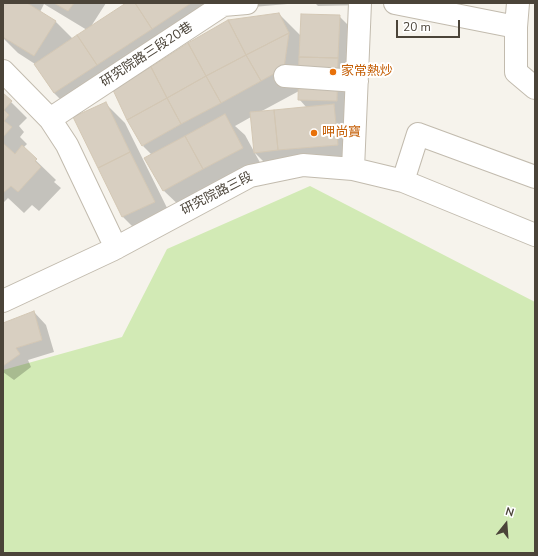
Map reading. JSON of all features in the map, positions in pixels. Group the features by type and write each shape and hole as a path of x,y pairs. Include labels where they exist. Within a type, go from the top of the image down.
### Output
{"street":[{"name":"研究院路三段20巷","path":"50,119 223,4 247,3"},
{"path":"353,169 360,3"},
{"path":"396,3 516,27"},
{"path":"518,3 516,27 516,72 535,88"},
{"path":"3,71 50,119 67,145 116,248"},
{"path":"285,76 356,81"},
{"path":"403,181 418,134 535,178"},
{"name":"研究院路三段","path":"3,301 116,248 250,176 303,165 353,169 403,181 535,235"}],"green space":[{"path":"310,186 535,302 535,553 3,553 3,370 122,337 167,249"}],"building":[{"path":"3,3 27,3 56,21 34,56 3,37"},
{"path":"54,3 74,3 68,11"},
{"path":"126,3 135,3 152,29 97,65 77,35"},
{"path":"135,3 191,3 152,29"},
{"path":"279,13 289,33 246,55 228,20"},
{"path":"301,14 340,15 338,58 299,57"},
{"path":"228,20 246,55 206,76 188,43"},
{"path":"289,33 284,68 261,81 246,55"},
{"path":"77,35 97,65 54,93 34,64"},
{"path":"188,43 206,76 167,98 151,67"},
{"path":"246,55 261,81 221,103 206,76"},
{"path":"299,57 338,58 337,101 298,100"},
{"path":"151,67 167,98 127,120 113,90"},
{"path":"206,76 221,103 181,124 167,98"},
{"path":"3,93 12,101 4,110 9,115 4,121 12,127 3,137"},
{"path":"167,98 181,124 142,146 127,120"},
{"path":"106,102 130,152 98,168 73,117"},
{"path":"334,104 338,145 278,150 274,110"},
{"path":"274,110 278,150 254,153 250,112"},
{"path":"225,114 243,148 203,169 185,136"},
{"path":"185,136 203,169 163,191 144,158"},
{"path":"3,143 15,154 22,145 37,159 35,161 41,167 18,192 11,186 3,193"},
{"path":"130,152 155,202 122,217 98,168"},
{"path":"34,311 42,340 16,348 20,354 3,366 3,323"}],"place":[{"name":"家常熱炒","path":"333,72"},
{"name":"呷尚寶","path":"314,133"}]}
